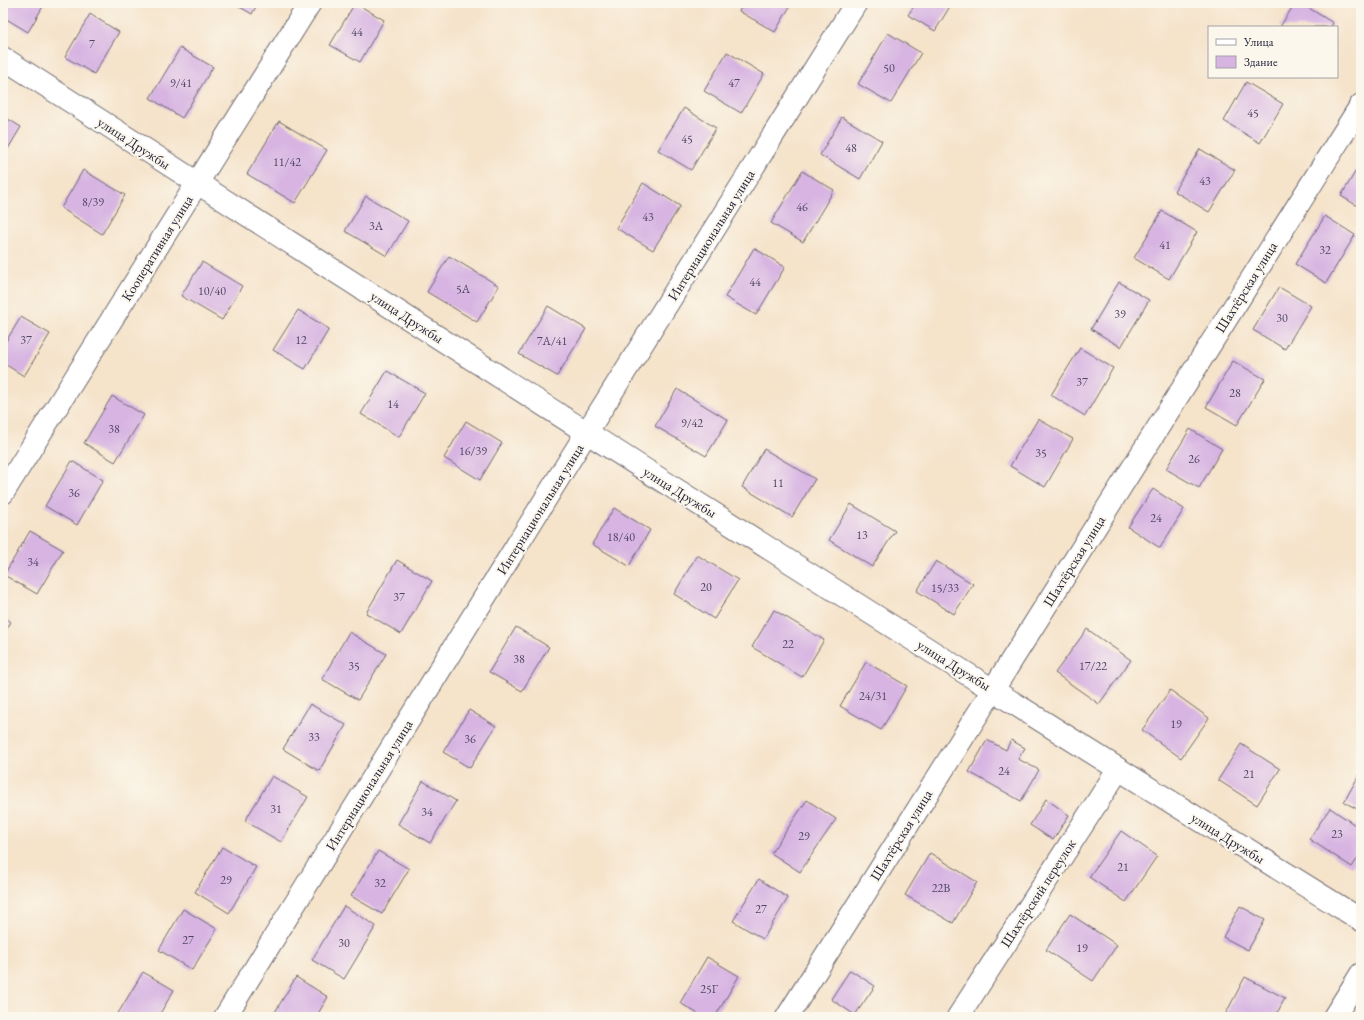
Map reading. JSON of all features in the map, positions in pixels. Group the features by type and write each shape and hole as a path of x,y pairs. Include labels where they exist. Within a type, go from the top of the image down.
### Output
{"street":[{"name":"Кооперативная улица","path":"3,493 310,3"},
{"name":"Интернациональная улица","path":"225,1017 587,432 856,3"},
{"name":"улица Дружбы","path":"3,58 1118,770 1361,920"},
{"name":"Шахтёрская улица","path":"787,1017 1361,104"},
{"name":"Шахтёрский переулок","path":"958,1017 1118,770"},
{"path":"1334,1017 1361,974"}],"building":[{"path":"3,3 45,3 28,32 3,17"},
{"path":"233,3 258,3 252,14"},
{"path":"355,3 384,20 360,62 330,45"},
{"path":"744,3 792,3 775,32 739,11"},
{"path":"916,3 952,3 935,31 908,15"},
{"path":"1295,3 1301,3 1333,23 1332,26 1281,26"},
{"path":"90,14 119,32 94,74 65,57"},
{"path":"888,33 921,53 891,103 858,84"},
{"path":"180,48 213,67 182,118 150,98"},
{"path":"727,52 764,74 741,113 704,91"},
{"path":"1246,82 1283,104 1260,143 1224,121"},
{"path":"684,108 716,128 691,170 658,150"},
{"path":"3,116 21,127 3,157"},
{"path":"842,117 882,141 860,179 820,155"},
{"path":"279,121 327,150 295,203 247,174"},
{"path":"1200,149 1235,170 1209,212 1174,191"},
{"path":"1361,162 1361,208 1341,196"},
{"path":"83,170 125,195 102,234 61,208"},
{"path":"802,171 834,190 803,242 771,223"},
{"path":"643,183 680,206 653,250 616,228"},
{"path":"366,196 408,221 387,256 345,231"},
{"path":"1162,211 1197,232 1169,279 1134,258"},
{"path":"1325,216 1355,235 1326,283 1295,264"},
{"path":"754,248 785,267 756,315 725,297"},
{"path":"449,256 499,286 477,322 427,292"},
{"path":"202,262 242,286 222,320 181,296"},
{"path":"1119,282 1149,300 1121,347 1091,329"},
{"path":"1279,287 1311,306 1285,349 1253,330"},
{"path":"548,306 586,329 557,376 519,354"},
{"path":"298,310 329,329 305,369 273,350"},
{"path":"21,317 50,334 24,376 3,363 3,346"},
{"path":"1080,348 1113,368 1085,416 1051,395"},
{"path":"1233,361 1265,379 1237,425 1206,407"},
{"path":"387,371 425,393 399,437 361,414"},
{"path":"677,389 728,420 706,456 655,426"},
{"path":"112,396 144,415 115,462 84,443"},
{"path":"1038,419 1073,439 1045,487 1010,466"},
{"path":"466,421 502,443 480,480 444,458"},
{"path":"1190,429 1222,449 1199,488 1166,469"},
{"path":"764,449 815,479 792,517 742,487"},
{"path":"72,461 103,480 77,525 45,506"},
{"path":"1153,489 1184,509 1160,548 1128,527"},
{"path":"851,504 895,531 872,567 829,540"},
{"path":"614,508 650,530 629,566 592,544"},
{"path":"30,531 63,550 37,594 4,575"},
{"path":"697,555 738,580 714,619 674,594"},
{"path":"397,560 432,581 401,634 366,613"},
{"path":"936,561 973,584 954,614 917,591"},
{"path":"774,610 824,640 802,677 752,647"},
{"path":"3,617 11,622 3,635"},
{"path":"516,627 549,647 522,691 489,672"},
{"path":"1087,629 1131,660 1099,704 1055,673"},
{"path":"349,632 386,654 358,700 322,679"},
{"path":"866,662 907,686 881,730 840,706"},
{"path":"1170,690 1209,718 1181,758 1142,730"},
{"path":"310,704 346,725 319,771 283,749"},
{"path":"469,710 496,726 470,768 443,752"},
{"path":"987,740 1006,750 1011,740 1025,748 1018,759 1039,770 1021,801 969,772"},
{"path":"1241,744 1280,769 1257,805 1218,780"},
{"path":"1359,775 1361,776 1361,811 1344,802"},
{"path":"272,776 308,797 281,842 245,821"},
{"path":"423,781 456,801 430,843 398,824"},
{"path":"1046,799 1069,815 1053,840 1030,825"},
{"path":"807,800 836,819 800,872 771,853"},
{"path":"1330,808 1361,829 1361,853 1352,867 1309,839"},
{"path":"1121,831 1157,856 1126,902 1089,877"},
{"path":"222,847 256,867 229,913 195,892"},
{"path":"378,851 409,869 382,914 351,896"},
{"path":"930,853 977,882 953,923 905,895"},
{"path":"759,879 788,898 763,939 733,921"},
{"path":"344,906 376,926 344,979 312,960"},
{"path":"1240,906 1265,920 1248,950 1223,937"},
{"path":"183,909 217,929 192,970 159,950"},
{"path":"1070,914 1117,945 1093,981 1046,950"},
{"path":"707,957 739,976 715,1017 703,1017 680,1003"},
{"path":"850,970 875,986 855,1015 831,999"},
{"path":"143,972 174,990 158,1017 119,1017 117,1015"},
{"path":"296,977 328,997 316,1017 272,1017"},
{"path":"1245,977 1285,998 1275,1017 1224,1017"}]}
